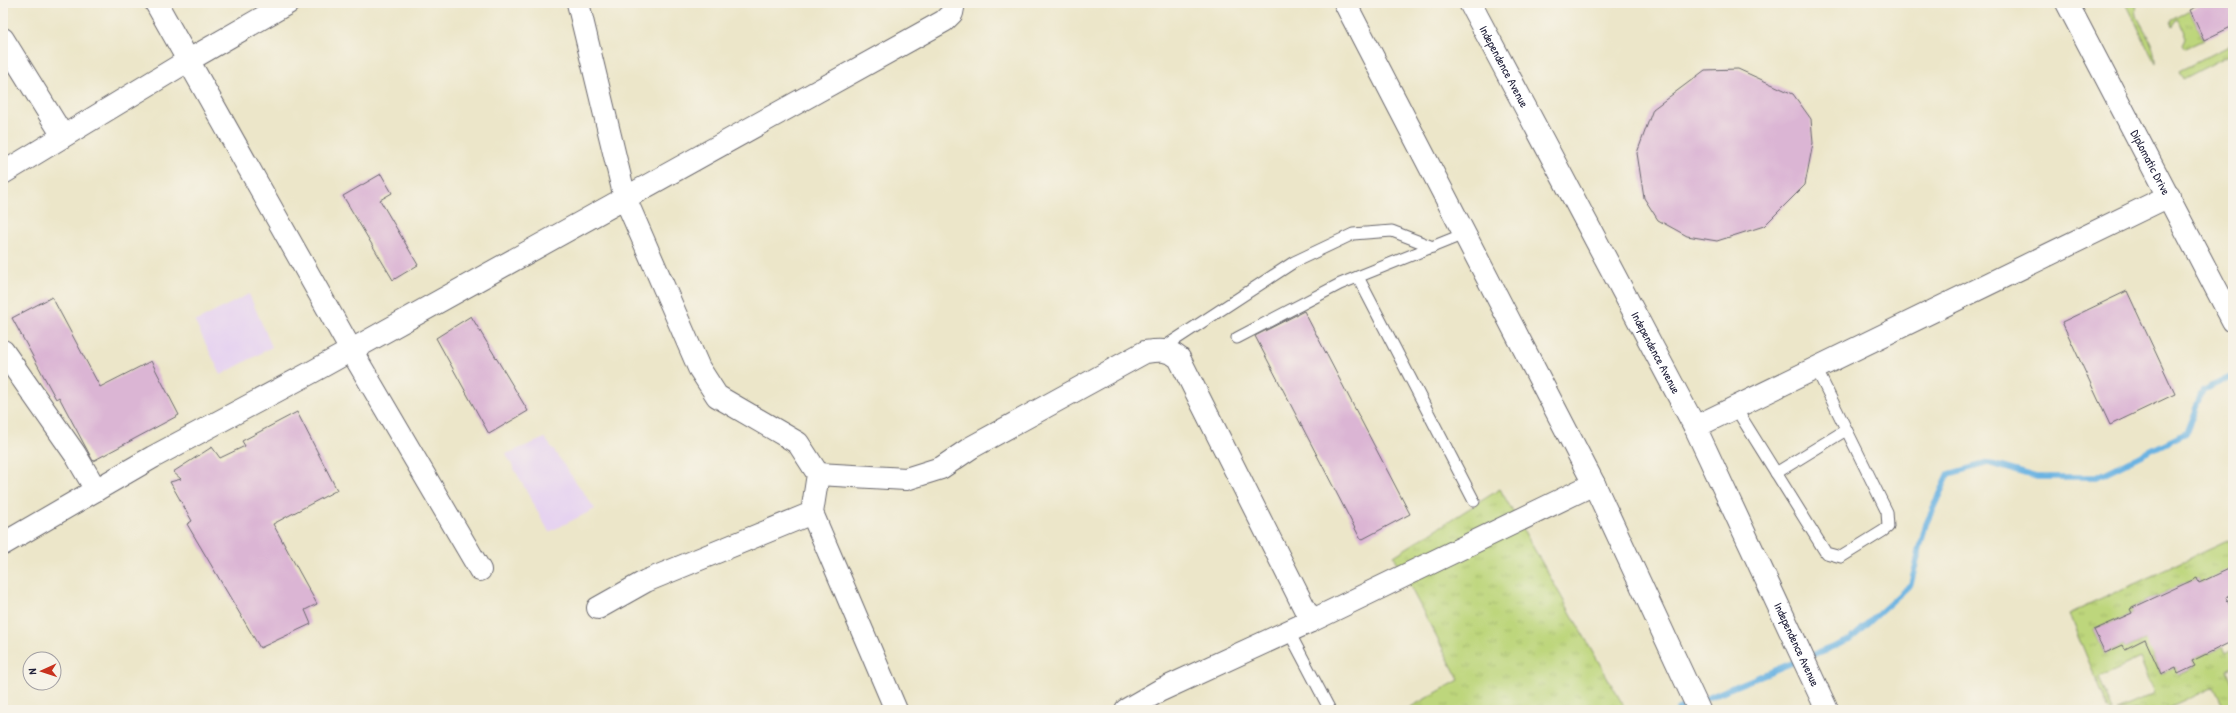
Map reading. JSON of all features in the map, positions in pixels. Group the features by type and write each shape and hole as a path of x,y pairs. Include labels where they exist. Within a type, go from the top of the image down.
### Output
{"street":[{"path":"156,3 351,350 480,570"},
{"path":"3,173 189,60 288,3"},
{"path":"578,3 625,198 699,368 716,396 798,443 818,474 812,513 896,710"},
{"path":"3,544 96,490 944,21 952,12 954,3"},
{"path":"1345,3 1594,484 1652,612 1699,710"},
{"name":"Independence Avenue","path":"1470,3 1695,427 1827,710"},
{"name":"Diplomatic Drive","path":"2067,3 2169,196 2229,314"},
{"path":"3,39 63,136"},
{"path":"1695,427 2169,196"},
{"path":"818,474 906,479 940,468 972,446 1145,352 1160,350 1171,352 1179,358 1310,621"},
{"path":"3,351 75,454 96,490"},
{"path":"1126,710 1159,690 1289,632 1594,484"},
{"path":"598,608 646,581 812,513"}],"lane":[{"path":"1160,350 1294,262 1353,234 1392,231 1433,247"},
{"path":"1237,338 1340,284 1464,234"},
{"path":"1358,276 1474,501"},
{"path":"1735,408 1826,553 1841,557 1883,532 1888,527 1887,512 1816,368"},
{"path":"1776,473 1846,430"},
{"path":"1289,632 1330,710"}],"shaded area":[{"path":"249,294 272,347 221,375 195,322"},
{"path":"545,438 595,509 549,532 506,454"}],"green space":[{"path":"2126,3 2136,3 2137,16 2152,45 2155,63"},
{"path":"2190,10 2204,40 2185,49 2182,45 2186,37 2178,19 2173,27 2171,21"},
{"path":"2233,44 2233,53 2183,79 2179,71"},
{"path":"1500,489 1626,710 1405,710 1459,680 1394,556"},
{"path":"2232,539 2233,569 2199,583 2197,578 2130,609 2132,613 2094,630 2105,653 2123,645 2125,649 2203,613 2153,658 2161,674 2176,667 2179,674 2195,667 2192,661 2223,646 2226,653 2233,649 2233,666 2227,670 2233,684 2233,710 2225,710 2214,687 2165,710 2117,710 2155,693 2140,659 2099,678 2113,710 2109,710 2069,614"}],"building":[{"path":"2205,3 2233,3 2233,26 2204,40 2190,10"},
{"path":"1738,69 1793,94 1811,119 1813,143 1805,185 1764,226 1717,241 1687,236 1658,220 1644,198 1637,153 1653,109 1705,70"},
{"path":"381,174 392,193 380,200 418,265 393,280 343,196"},
{"path":"2127,291 2175,394 2110,425 2062,322"},
{"path":"52,297 100,387 151,361 179,415 93,461 59,397 56,399 12,318"},
{"path":"1304,311 1410,514 1361,540 1255,336"},
{"path":"471,316 528,411 489,434 436,338"},
{"path":"297,412 337,490 273,524 317,604 305,610 311,624 260,648 187,524 192,521 170,482 181,479 173,472 212,447 220,458 245,446 242,441"},
{"path":"2233,567 2233,594 2226,597 2233,613 2233,641 2192,661 2195,666 2178,674 2176,667 2161,674 2145,639 2125,649 2123,645 2105,653 2094,630 2132,613 2130,609 2197,578 2199,583"}],"waterway":[{"path":"1807,657 1850,640 1911,584 1926,524 1949,474 1988,463 2037,477 2097,477 2186,433 2203,390 2233,376"},
{"path":"1700,701 1799,660"},
{"path":"1678,710 1692,704"}]}
